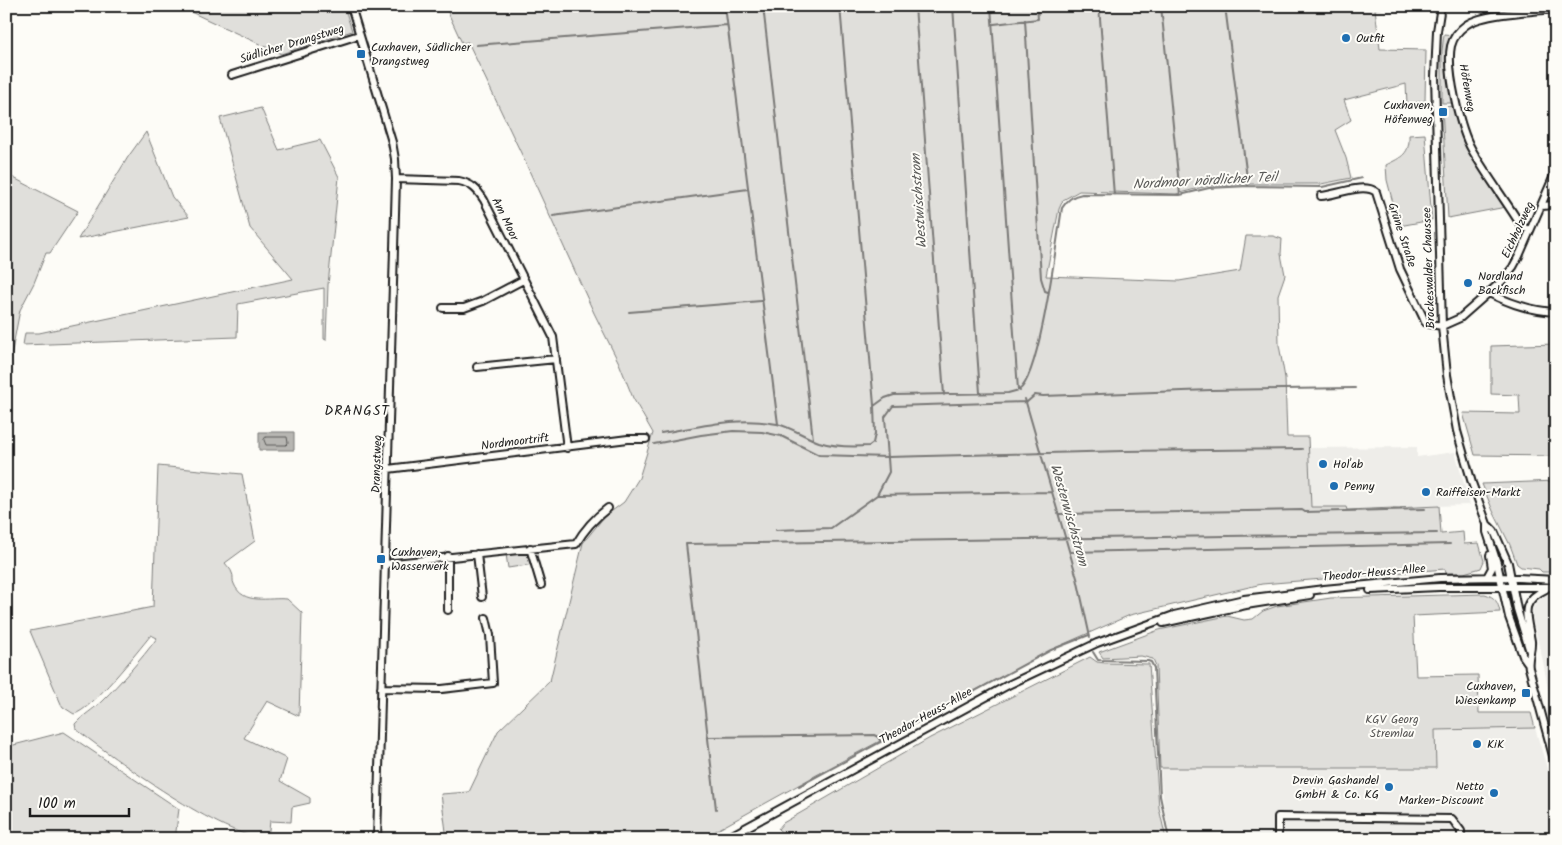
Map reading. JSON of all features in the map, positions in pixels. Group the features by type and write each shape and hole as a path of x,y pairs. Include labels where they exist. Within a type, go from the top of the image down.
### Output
{"street":[{"name":"Drangstweg","path":"351,6 396,159 377,839"},
{"name":"Brockeswalder Chaussee","path":"1441,6 1437,31 1435,76 1442,326 1447,375 1457,430 1472,483 1487,524 1487,532 1506,577 1507,587 1530,652 1528,663"},
{"name":"Höfenweg","path":"1530,230 1522,227 1471,148 1456,104 1451,73 1452,46 1457,34 1465,25 1474,20 1556,9"},
{"name":"Südlicher Drangstweg","path":"232,74 359,35"},
{"name":"Eichholzweg","path":"1442,326 1460,318 1502,281 1513,267 1556,171"},
{"name":"Am Moor","path":"396,179 468,183 477,189 484,200 553,337 567,448"},
{"name":"Grüne Straße","path":"1321,196 1366,187 1376,192 1400,269 1425,322 1442,326"},
{"path":"1541,206 1556,205"},
{"path":"443,308 464,308 483,301 523,280"},
{"path":"1489,293 1513,305 1542,312 1556,312"},
{"path":"478,367 556,359"},
{"name":"Nordmoortrift","path":"388,469 628,439 646,439"},
{"path":"385,564 576,544 601,513 608,508"},
{"name":"Brockeswalder Chaussee","path":"1487,524 1494,530 1502,547 1509,617 1523,656 1528,663 1552,743 1556,767"},
{"path":"1487,532 1486,537 1492,563 1487,577"},
{"path":"530,548 541,585"},
{"path":"477,554 482,597"},
{"path":"448,556 448,610"},
{"name":"Theodor-Heuss-Allee","path":"725,839 1008,684 1097,643 1144,626 1245,602 1316,590 1440,578 1506,577 1556,580"},
{"name":"Theodor-Heuss-Allee","path":"1245,602 1332,592 1439,587 1553,587"},
{"path":"1530,652 1531,643 1525,618 1527,606 1535,594 1553,587"},
{"path":"381,688 442,689 493,683 490,635 486,618"},
{"path":"1278,839 1278,817 1452,819 1461,831 1461,839"}],"shaded area":[{"path":"1417,447 1417,457 1455,452 1470,505 1346,510 1346,507 1311,507 1308,448"},
{"path":"1556,593 1556,734 1543,661 1532,617 1533,608 1538,601 1543,596"},
{"path":"1535,728 1556,798 1556,839 1171,839 1164,807 1160,768 1436,768 1435,730"}],"green space":[{"path":"178,6 344,6 352,31 281,54"},
{"path":"445,6 1390,6 1375,9 1380,49 1426,50 1425,101 1407,104 1406,84 1344,100 1351,120 1335,130 1346,158 1351,178 1321,184 1207,186 1176,194 1079,191 1063,200 1059,209 1046,276 1179,281 1240,271 1246,236 1273,236 1282,239 1281,254 1285,275 1278,295 1279,345 1285,378 1287,437 1308,437 1311,507 1346,507 1347,510 1439,506 1441,534 1463,532 1464,544 1479,543 1484,561 1481,568 1464,573 1446,573 1445,569 1262,584 1130,615 1057,647 831,767 701,839 447,839 441,794 469,792 498,731 550,681 583,543 604,517 624,502 639,478 653,433 633,398 619,363 468,42 462,43"},
{"path":"1444,34 1453,35 1451,41 1454,103 1442,103 1442,51"},
{"path":"1455,106 1471,156 1475,159 1506,207 1448,218 1442,107"},
{"path":"261,108 279,150 320,140 339,177 328,285 326,340 324,339 324,288 238,304 237,337 23,345 25,333 39,333 293,279 250,228 220,118"},
{"path":"146,132 172,197 189,217 78,239 128,157"},
{"path":"1425,134 1432,220 1399,226 1387,180 1386,165 1404,154 1408,147 1409,135"},
{"path":"6,174 78,211 50,253 46,253 34,283 20,310 6,382"},
{"path":"1556,344 1556,456 1475,455 1463,413 1520,414 1519,395 1491,394 1491,346"},
{"path":"158,466 242,474 255,541 225,563 233,576 233,583 238,591 250,598 287,599 302,613 299,716 267,701 244,738 287,759 280,781 310,798 310,803 292,807 291,822 270,821 268,839 249,835 225,826 198,812 141,777 76,729 75,724 99,704 138,663 157,638 151,635 103,692 82,710 74,714 61,704 30,631 153,607"},
{"path":"1556,481 1556,572 1542,572 1539,569 1521,567 1517,564 1482,484"},
{"path":"524,552 530,554 534,564 508,568 506,554"},
{"name":"KGV Georg Stremlau","path":"1485,594 1496,600 1500,612 1413,616 1416,676 1478,675 1479,713 1531,713 1535,728 1435,730 1436,768 1160,768 1156,666 1153,659 1141,656 1103,658 1099,652 1159,630 1227,616 1244,620 1253,619 1263,611 1277,606 1331,598"},
{"path":"1090,657 1097,662 1105,663 1149,664 1159,808 1166,839 789,839 778,829 783,823 930,738"},
{"path":"64,732 179,809 176,831 177,839 6,839 6,747"}],"water":[{"path":"259,432 294,432 294,450 259,450"}],"waterway":[{"path":"725,6 778,424"},
{"path":"763,6 813,439"},
{"path":"840,6 874,405"},
{"name":"Westwischstrom","path":"915,6 944,395"},
{"path":"953,6 980,393"},
{"path":"991,6 1018,390"},
{"path":"994,24 1038,19 1037,6"},
{"path":"1099,6 1114,195"},
{"path":"1161,6 1180,195"},
{"path":"1225,6 1248,186"},
{"path":"1025,20 1041,278 1045,291 1048,292"},
{"path":"476,45 727,25"},
{"name":"Nordmoor nördlicher Teil","path":"1019,390 1027,380 1041,335 1062,208 1073,197 1082,194 1180,195 1209,188 1248,186 1322,187 1362,178"},
{"path":"553,216 748,189"},
{"path":"629,312 761,301"},
{"name":"Westerwischstrom","path":"776,530 831,528 877,495 889,472 885,417 893,406 1027,402 1035,395 1355,388"},
{"path":"661,433 719,423 748,421 782,425 825,444 857,447 869,446 873,443 875,434 874,406 885,398 894,395 1008,393 1020,391"},
{"name":"Westerwischstrom","path":"1025,399 1077,578 1090,637"},
{"path":"654,444 733,431 762,432 781,436 819,455 888,457 1302,449"},
{"path":"877,495 1052,492"},
{"path":"1059,514 1425,509"},
{"path":"716,809 686,544 1437,533"},
{"path":"1070,552 1450,544"},
{"path":"799,786 1051,650 1089,635"},
{"name":"Westerwischstrom","path":"1093,652 1098,660 1148,661 1151,662 1154,668 1160,796 1169,839"},
{"path":"708,737 874,735 881,742"}],"place":[{"name":"Outfit","path":"1346,38"},
{"name":"Cuxhaven, Südlicher Drangstweg","path":"361,54"},
{"name":"Cuxhaven, Höfenweg","path":"1443,112"},
{"name":"Nordland Backfisch","path":"1468,283"},
{"name":"Hol'ab","path":"1323,464"},
{"name":"Penny","path":"1334,486"},
{"name":"Raiffeisen-Markt","path":"1426,492"},
{"name":"Cuxhaven, Wasserwerk","path":"381,559"},
{"name":"Cuxhaven, Wiesenkamp","path":"1526,693"},
{"name":"KiK","path":"1477,744"},
{"name":"Drevin Gashandel GmbH & Co. KG","path":"1389,787"},
{"name":"Netto Marken-Discount","path":"1494,793"}],"district":[{"name":"DRANGST","path":"357,411"}]}
